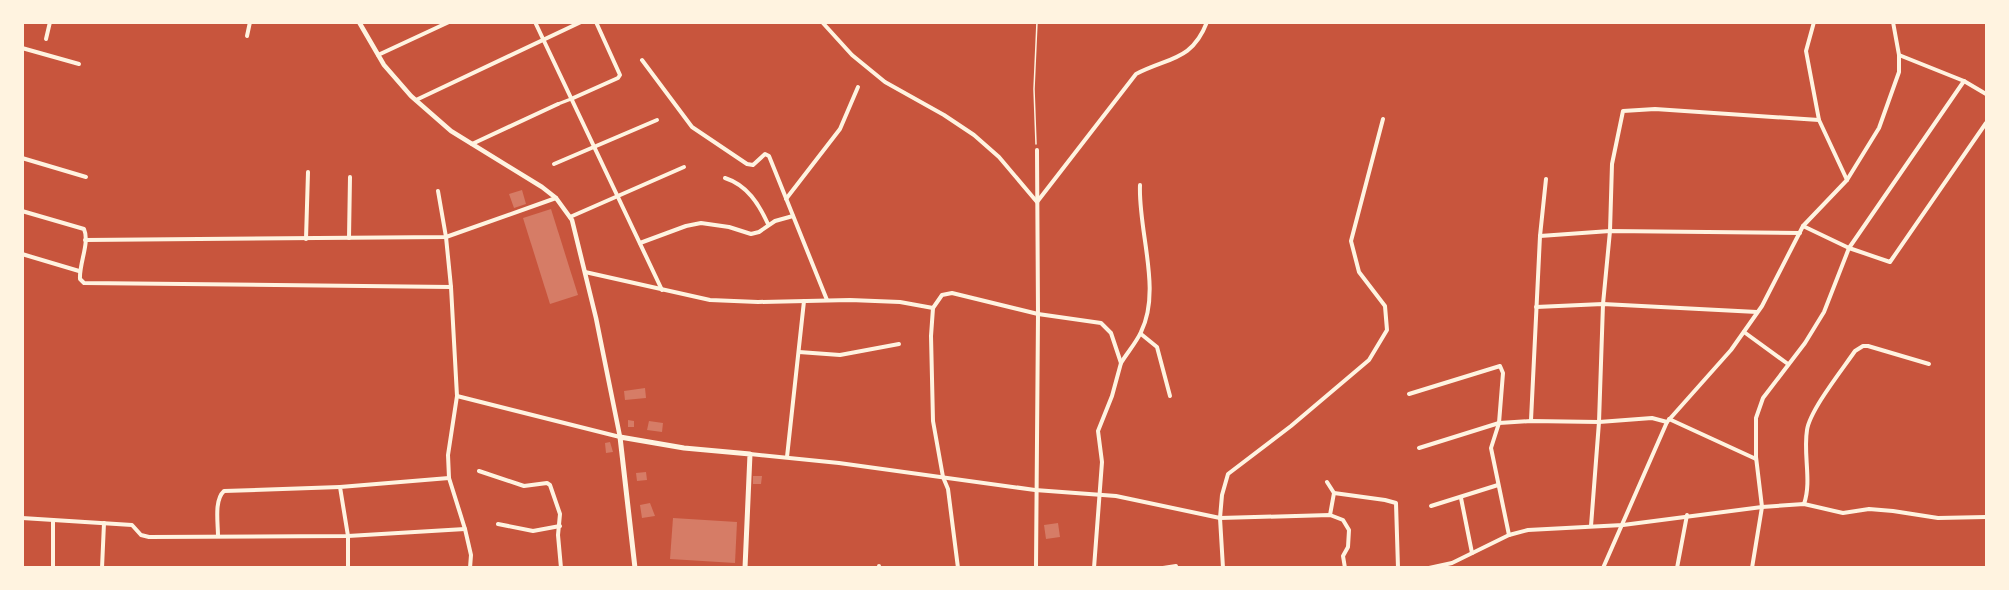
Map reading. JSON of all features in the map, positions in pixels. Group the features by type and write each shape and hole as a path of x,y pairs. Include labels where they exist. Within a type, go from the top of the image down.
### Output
{"main road":[{"path":"635,567 620,436 684,448 750,454 745,567"}],"street":[{"path":"46,39 50,22"},
{"path":"247,36 250,22"},
{"path":"359,22 384,65 416,100 452,131 542,187 556,198 570,217 585,272 620,436 457,396"},
{"path":"378,55 449,22"},
{"path":"535,22 662,290"},
{"path":"416,100 581,22"},
{"path":"472,144 618,78 620,75 596,22"},
{"path":"822,22 852,55 885,82 944,115 974,135 999,157 1037,202"},
{"path":"1037,202 1136,74 1153,65 1179,58 1188,52 1201,39 1207,22"},
{"path":"1814,22 1806,51 1819,120 1847,180"},
{"path":"1603,567 1668,420 1731,350 1757,312 1803,226 1847,180 1879,129 1899,72 1899,55 1893,22"},
{"path":"22,48 79,64"},
{"path":"1899,55 1964,81 1986,94"},
{"path":"642,60 692,126 747,164 753,165 765,154 769,156 826,300"},
{"path":"1752,567 1762,507 1756,459 1756,418 1762,398 1805,343 1824,312 1849,248 1964,81"},
{"path":"786,199 840,129 858,87"},
{"path":"1591,526 1599,422 1603,304 1610,231 1612,164 1623,111 1655,109 1819,120"},
{"path":"1223,567 1220,518 1222,495 1228,474 1291,426 1369,360 1387,330 1384,306 1359,272 1351,242 1383,119"},
{"path":"555,164 657,120"},
{"path":"1803,226 1849,248 1890,262 1986,123"},
{"path":"1036,567 1037,150"},
{"path":"22,158 86,177"},
{"path":"570,217 684,167"},
{"path":"306,239 308,172"},
{"path":"349,238 350,177"},
{"path":"725,178 737,182 751,195 762,209 768,224"},
{"path":"1531,421 1540,236 1546,179"},
{"path":"1094,567 1102,462 1098,431 1112,396 1120,363 1141,333 1146,319 1151,283 1143,238 1140,185"},
{"path":"438,191 451,287 457,396 448,455 449,478 465,529 471,555 470,567"},
{"path":"85,240 446,237 556,198"},
{"path":"22,211 79,227 86,232 80,279 89,284 451,287"},
{"path":"640,243 686,226 701,223 729,227 751,234 759,232 768,224 793,216"},
{"path":"1540,236 1610,231 1800,233"},
{"path":"22,254 80,271"},
{"path":"585,272 710,300 900,302 933,308"},
{"path":"958,567 948,489 943,477 933,421 931,336 933,308 942,295 952,293 1038,314 1101,322 1111,333 1120,363"},
{"path":"787,457 804,301"},
{"path":"1536,307 1603,304 1757,312"},
{"path":"1744,332 1788,364"},
{"path":"1141,333 1157,347 1170,396"},
{"path":"799,352 840,355 899,344"},
{"path":"1804,504 1808,494 1806,438 1810,420 1855,351 1868,346 1929,364"},
{"path":"1409,394 1500,366 1503,373 1499,423 1491,448 1509,535"},
{"path":"1419,448 1499,423 1599,422 1652,418 1668,420 1756,459"},
{"path":"750,454 1035,490 1116,496 1220,518 1330,515 1343,520 1349,530 1348,547 1343,556 1345,567"},
{"path":"479,471 524,486 547,483 550,485 560,514 558,535 561,567"},
{"path":"218,536 219,500 224,491 342,487 449,478"},
{"path":"1327,482 1334,493 1330,515"},
{"path":"1431,506 1498,485"},
{"path":"342,487 348,536 348,567"},
{"path":"1334,493 1396,503 1398,567"},
{"path":"1461,498 1472,553"},
{"path":"1428,567 1452,563 1509,535 1528,530 1623,525 1762,507 1804,504 1842,513 1869,509 1893,510 1938,518 1986,517"},
{"path":"1677,567 1687,515"},
{"path":"22,518 132,525 146,537 348,536 465,529"},
{"path":"53,520 53,567"},
{"path":"102,567 104,523"},
{"path":"498,524 533,531 560,525"},
{"path":"1163,567 1176,566"}],"path":[{"path":"1036,22 1034,89 1037,150"}],"building":[{"path":"522,190 526,204 514,208 509,194"},
{"path":"551,209 578,295 550,304 523,218"},
{"path":"645,388 646,398 625,400 624,391"},
{"path":"628,420 634,421 634,427 628,427"},
{"path":"649,421 663,423 662,432 647,430"},
{"path":"610,442 613,452 606,453 605,443"},
{"path":"646,472 647,480 637,481 636,473"},
{"path":"753,476 762,476 761,484 753,484"},
{"path":"650,503 655,516 642,518 640,505"},
{"path":"673,518 737,522 735,563 670,559"},
{"path":"1058,523 1060,537 1046,539 1044,525"}]}
